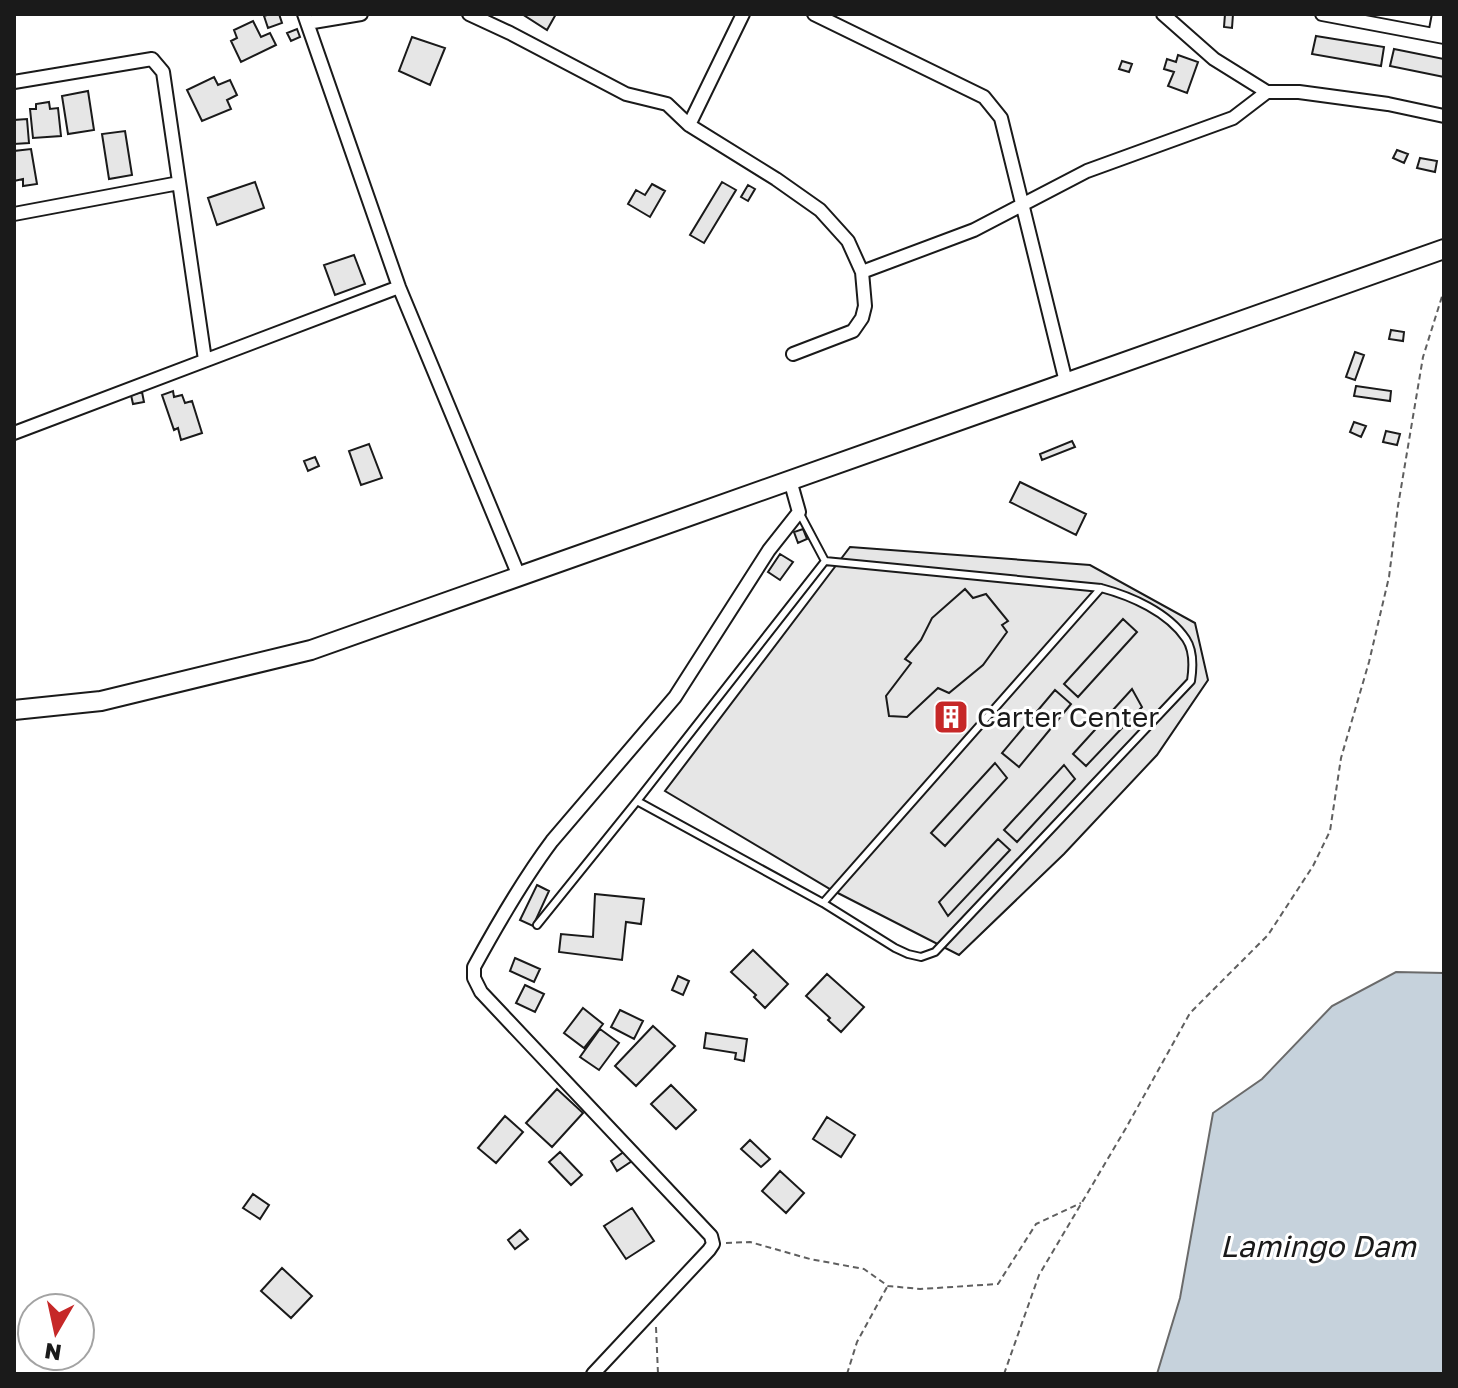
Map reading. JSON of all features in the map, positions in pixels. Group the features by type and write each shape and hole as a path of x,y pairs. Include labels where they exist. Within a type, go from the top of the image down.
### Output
{"main road":[{"path":"14,710 101,701 311,650 1444,249"}],"street":[{"path":"361,14 305,18 399,287 519,576"},
{"path":"469,14 626,94 667,104 689,125 820,210 848,241 862,272 865,306 862,318 853,331 793,354"},
{"path":"689,125 743,14"},
{"path":"814,14 831,17 984,97 1001,118 1066,382"},
{"path":"1322,14 1440,36 1439,14"},
{"path":"1170,16 1214,59 1267,92 1299,92 1388,104 1444,116"},
{"path":"14,82 152,59 163,72 205,360"},
{"path":"862,272 974,230 1087,171 1233,118 1267,92"},
{"path":"14,214 179,183"},
{"path":"14,433 399,287"},
{"path":"593,1374 709,1250 713,1244 711,1236 481,992 474,978 474,967 535,864 675,697 769,550 799,512 790,480"}],"lane":[{"path":"799,512 825,561"},
{"path":"637,801 823,903 895,948 921,957 935,952 1191,681 1193,663 1187,640 1163,616 1123,594 1101,588 825,561"},
{"path":"537,925 825,561"},
{"path":"823,903 1101,588"}],"path":[{"path":"1004,1374 1039,1275 1190,1013 1268,935 1313,866 1330,831 1341,758 1369,662 1389,577 1423,357 1444,290"},
{"path":"713,1244 750,1242 810,1259 864,1269 888,1286 920,1289 998,1284 1036,1224 1082,1203"},
{"path":"847,1374 857,1342 888,1286"},
{"path":"655,1306 658,1374"}],"water":[{"name":"Lamingo Dam","path":"1396,972 1444,973 1444,1374 1157,1374 1180,1298 1213,1113 1262,1079 1332,1006"}],"building":[{"path":"279,14 282,23 268,28 264,16"},
{"path":"522,14 556,14 547,30"},
{"path":"1225,14 1233,14 1232,28 1224,27"},
{"path":"253,21 261,37 270,33 276,45 241,62 231,41 237,38 234,30"},
{"path":"297,29 300,37 291,41 287,33"},
{"path":"1316,36 1384,47 1381,66 1312,54"},
{"path":"412,37 445,48 430,85 399,71"},
{"path":"1394,49 1444,59 1444,77 1390,66"},
{"path":"1178,55 1198,62 1187,93 1168,86 1174,72 1164,69 1167,59 1176,62"},
{"path":"1122,61 1132,64 1129,72 1119,69"},
{"path":"214,77 218,85 230,80 237,95 227,100 231,109 202,121 187,90"},
{"path":"88,91 94,130 68,134 62,96"},
{"path":"49,102 50,109 58,108 61,136 33,138 30,109 36,109 36,104"},
{"path":"27,119 29,143 14,144 14,120"},
{"path":"125,131 132,175 109,179 102,134"},
{"path":"31,149 37,184 23,186 23,179 14,181 14,151"},
{"path":"1397,150 1408,154 1404,163 1393,158"},
{"path":"1420,158 1437,161 1435,172 1417,168"},
{"path":"255,182 264,208 217,225 208,198"},
{"path":"722,182 736,190 704,243 690,235"},
{"path":"652,184 665,191 650,217 628,204 636,190 645,195"},
{"path":"748,185 755,189 748,201 741,197"},
{"path":"354,255 365,284 335,295 324,265"},
{"path":"1391,330 1404,332 1403,341 1389,339"},
{"path":"1355,352 1364,355 1355,380 1346,377"},
{"path":"1356,386 1391,391 1390,401 1354,396"},
{"path":"173,391 174,397 182,395 185,403 192,401 202,433 181,440 178,428 174,430 162,395"},
{"path":"142,392 144,402 133,404 131,395"},
{"path":"1354,422 1366,426 1361,437 1350,432"},
{"path":"1386,431 1400,434 1397,445 1383,442"},
{"path":"1072,441 1075,447 1042,460 1040,454"},
{"path":"369,444 382,478 361,485 349,451"},
{"path":"315,457 319,466 308,471 304,461"},
{"path":"1020,482 1086,514 1076,535 1010,502"},
{"path":"803,529 807,539 798,543 794,532"},
{"name":"Carter Center","path":"850,547 1090,565 1195,623 1208,680 1157,755 1064,854 959,955 830,889 665,791"},
{"path":"780,554 793,562 780,580 768,572"},
{"path":"965,589 973,598 986,594 1008,621 1002,625 1007,632 983,665 949,693 938,688 907,717 889,716 886,696 911,663 905,659 921,640 932,618"},
{"path":"1123,619 1137,632 1078,697 1064,684"},
{"path":"1132,689 1142,707 1086,766 1073,754"},
{"path":"1055,690 1071,704 1019,767 1002,753"},
{"path":"995,763 1007,778 945,846 931,833"},
{"path":"1064,765 1075,779 1017,842 1004,830"},
{"path":"998,839 1010,850 948,916 939,902"},
{"path":"537,885 549,891 533,926 520,920"},
{"path":"595,894 644,899 641,924 626,922 622,960 559,952 561,934 593,937"},
{"path":"753,950 788,984 765,1008 731,972"},
{"path":"515,958 540,969 534,982 510,971"},
{"path":"827,974 864,1007 841,1032 806,996"},
{"path":"678,976 689,981 683,995 672,990"},
{"path":"525,985 544,994 535,1012 516,1003"},
{"path":"583,1008 603,1024 584,1048 564,1033"},
{"path":"620,1010 643,1021 634,1039 611,1027"},
{"path":"653,1026 675,1046 636,1086 615,1066"},
{"path":"600,1029 619,1043 599,1070 580,1057"},
{"path":"706,1033 747,1039 744,1061 735,1059 736,1053 704,1048"},
{"path":"671,1085 696,1110 676,1129 651,1104"},
{"path":"557,1089 583,1113 552,1147 526,1123"},
{"path":"505,1116 523,1132 496,1163 478,1148"},
{"path":"827,1117 855,1135 841,1157 813,1139"},
{"path":"750,1140 770,1159 761,1167 741,1149"},
{"path":"625,1151 632,1161 617,1171 611,1161"},
{"path":"560,1152 582,1175 571,1185 549,1162"},
{"path":"780,1171 804,1193 786,1213 762,1191"},
{"path":"253,1194 269,1205 260,1219 243,1208"},
{"path":"632,1208 654,1241 626,1259 604,1226"},
{"path":"520,1230 528,1239 515,1249 508,1240"},
{"path":"282,1268 312,1296 291,1318 261,1291"}],"place":[{"name":"Carter Center","path":"951,717"}]}
